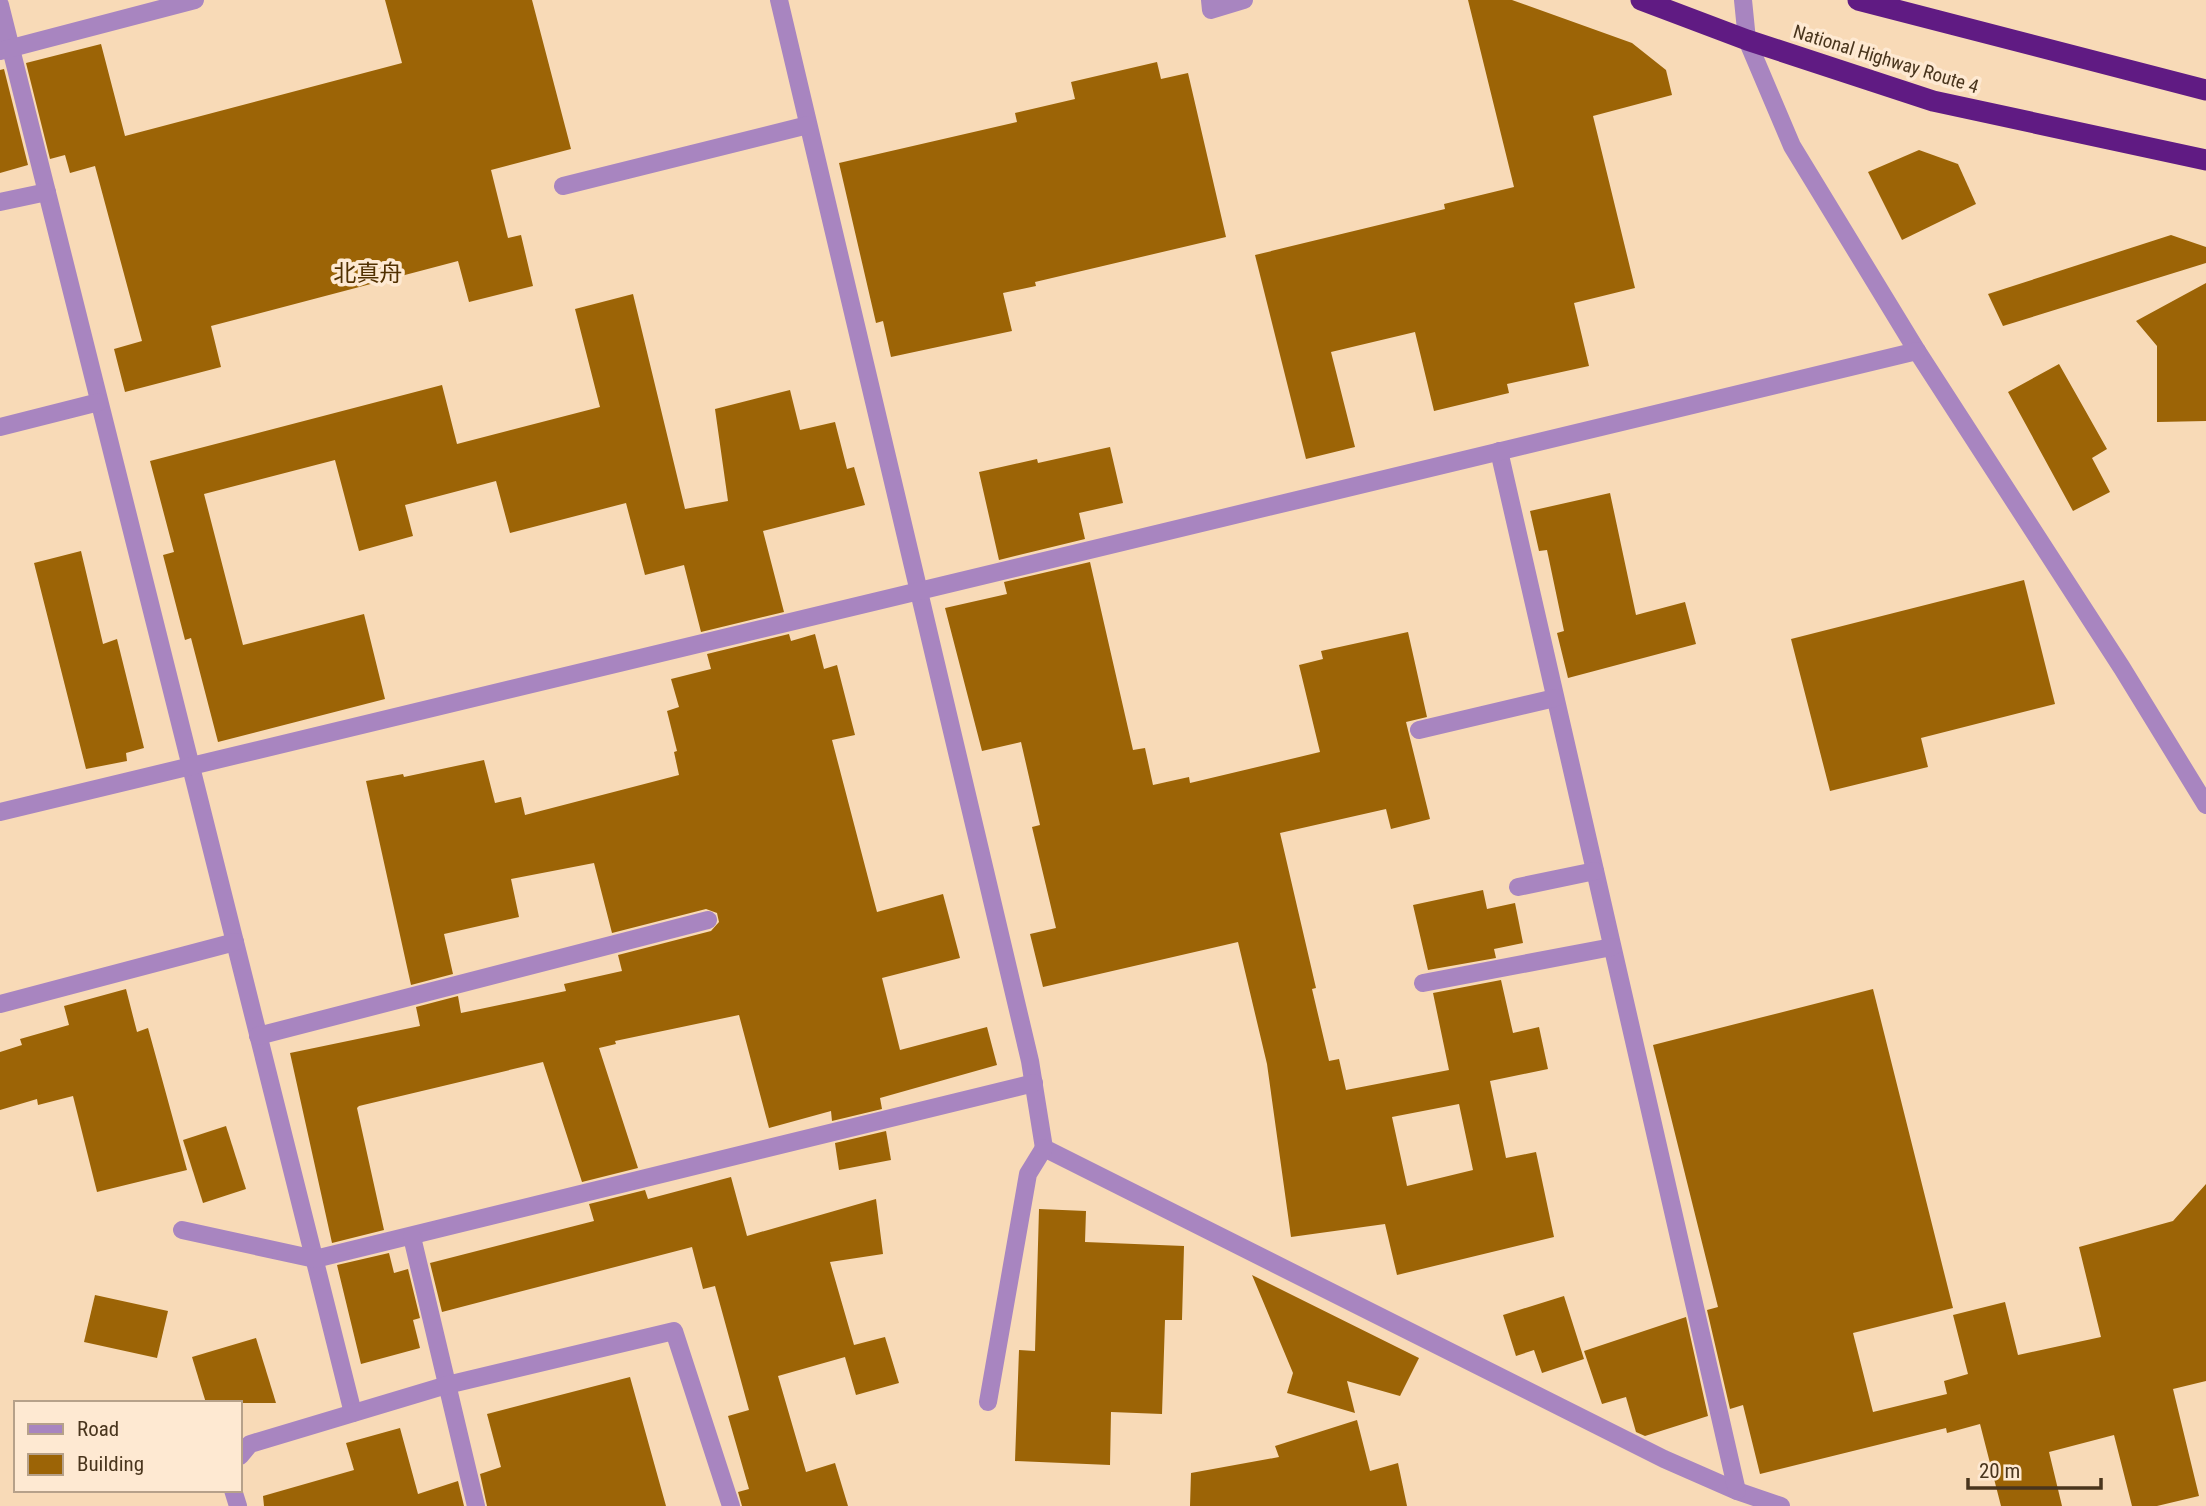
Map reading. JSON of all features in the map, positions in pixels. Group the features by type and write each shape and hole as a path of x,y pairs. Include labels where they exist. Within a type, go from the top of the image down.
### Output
{"highway":[{"name":"National Highway Route 4","path":"1641,0 1747,40 1933,101 2206,160"},
{"path":"1858,0 2206,90"}],"street":[{"path":"5,49 195,0"},
{"path":"779,0 1034,1083 1044,1148 1028,1174 988,1402"},
{"path":"1210,0 1211,10 1244,0"},
{"path":"1743,0 1747,40 1792,146 1917,351 2122,668 2206,805"},
{"path":"0,5 5,49 47,192 353,1413"},
{"path":"562,186 808,125"},
{"path":"0,202 47,192"},
{"path":"0,812 1917,351"},
{"path":"0,427 99,402"},
{"path":"1499,451 1737,1491"},
{"path":"1419,730 1555,698"},
{"path":"1518,887 1595,871"},
{"path":"258,1036 708,920"},
{"path":"0,1004 235,942"},
{"path":"1423,983 1612,947"},
{"path":"182,1230 315,1259 1034,1083"},
{"path":"1044,1148 1664,1459 1737,1491 1781,1506"},
{"path":"412,1237 476,1506"},
{"path":"242,1454 250,1444 447,1385 674,1331 731,1506"}],"building":[{"path":"385,0 532,0 571,149 491,170 508,238 521,235 533,286 469,302 458,261 211,326 221,367 125,392 114,349 142,341 95,166 70,173 65,155 50,159 26,63 101,44 125,136 402,63"},
{"path":"1468,0 1512,0 1632,43 1666,70 1672,95 1593,116 1635,288 1574,303 1589,366 1507,384 1509,393 1434,411 1415,332 1331,352 1355,447 1306,459 1255,255 1445,209 1444,204 1514,187"},
{"path":"1157,62 1161,79 1188,73 1226,237 1035,282 1036,286 1003,293 1012,331 891,357 883,321 876,323 839,163 1017,122 1015,113 1075,99 1071,82"},
{"path":"4,69 28,165 0,173 0,70"},
{"path":"1919,150 1958,164 1976,204 1902,240 1868,172"},
{"path":"2171,235 2206,247 2206,263 2003,326 1988,294"},
{"path":"2206,283 2206,421 2157,422 2157,346 2136,321"},
{"path":"633,294 685,509 728,501 715,409 790,390 800,430 835,422 847,469 854,467 865,505 763,531 784,612 701,632 684,565 645,575 626,503 510,533 496,481 405,505 413,536 359,551 335,460 204,494 243,645 364,614 385,699 218,742 191,638 185,640 163,555 174,552 150,461 442,385 457,444 600,407 575,309"},
{"path":"2059,364 2107,449 2092,458 2110,492 2073,511 2008,392"},
{"path":"1110,447 1123,503 1079,513 1085,539 999,560 979,472 1037,459 1038,463"},
{"path":"1610,493 1636,615 1685,602 1696,644 1568,678 1557,633 1564,631 1547,550 1539,551 1530,511"},
{"path":"81,551 103,644 117,639 144,748 126,753 127,761 86,769 34,563"},
{"path":"1090,562 1133,750 1145,748 1153,785 1189,777 1190,783 1320,752 1299,665 1323,659 1321,651 1408,632 1427,717 1406,722 1430,819 1391,829 1386,809 1280,833 1316,988 1312,989 1329,1061 1339,1059 1346,1090 1449,1070 1433,993 1501,980 1513,1033 1539,1027 1548,1069 1490,1081 1506,1158 1536,1152 1554,1237 1397,1275 1385,1224 1291,1237 1267,1064 1238,942 1043,987 1030,934 1056,928 1032,827 1040,825 1021,742 982,751 945,608 1007,594 1004,582","holes":["1459,1104 1473,1170 1407,1186 1392,1117"]},
{"path":"2024,580 2055,704 1921,738 1928,767 1830,791 1791,639"},
{"path":"789,634 791,641 815,634 824,669 837,665 855,735 832,740 877,912 943,894 960,958 882,978 900,1050 987,1027 997,1065 880,1098 882,1109 832,1121 831,1111 769,1128 739,1015 615,1041 616,1044 599,1048 638,1168 582,1182 543,1062 359,1106 357,1108 384,1230 332,1243 290,1053 420,1026 416,1007 458,996 461,1013 566,991 564,984 622,971 618,955 711,931 719,922 717,913 706,909 612,933 594,863 511,879 519,917 444,934 453,974 411,985 366,781 403,774 404,777 484,760 495,803 521,797 525,815 679,775 674,752 677,751 667,711 679,707 671,679 711,669 707,654"},
{"path":"1483,890 1487,909 1515,903 1523,943 1494,949 1496,958 1428,970 1413,905"},
{"path":"126,989 137,1032 148,1028 187,1170 97,1192 73,1096 38,1105 37,1099 0,1110 0,1052 22,1045 20,1039 69,1025 64,1006"},
{"path":"1873,989 1953,1308 1853,1333 1873,1412 1947,1394 1944,1381 1968,1374 1953,1315 2005,1302 2018,1355 2101,1337 2079,1247 2173,1221 2206,1184 2206,1381 2173,1389 2199,1496 2157,1506 2132,1506 2114,1435 2049,1452 2062,1506 2001,1506 1980,1424 1947,1433 1946,1428 1760,1474 1743,1405 1730,1409 1707,1310 1718,1307 1653,1045"},
{"path":"226,1126 246,1189 203,1203 183,1140"},
{"path":"886,1131 891,1160 839,1170 835,1143"},
{"path":"731,1177 747,1236 876,1199 883,1254 830,1262 854,1345 885,1337 899,1383 856,1395 845,1357 778,1376 806,1472 835,1463 848,1506 742,1506 738,1492 749,1489 728,1416 749,1410 715,1286 703,1289 692,1247 442,1312 430,1263 594,1221 589,1204 645,1190 648,1199"},
{"path":"1039,1209 1086,1211 1085,1242 1184,1246 1182,1320 1165,1320 1162,1414 1111,1412 1110,1465 1015,1461 1019,1350 1035,1351"},
{"path":"389,1253 394,1273 408,1269 420,1318 413,1320 420,1348 361,1364 337,1265"},
{"path":"1252,1275 1419,1358 1400,1396 1347,1381 1355,1413 1287,1393 1293,1373"},
{"path":"95,1295 168,1311 157,1358 84,1342"},
{"path":"1564,1296 1584,1359 1542,1373 1534,1350 1516,1356 1503,1315"},
{"path":"1686,1317 1708,1416 1645,1436 1636,1432 1626,1397 1602,1404 1584,1351"},
{"path":"256,1338 276,1403 205,1401 192,1357"},
{"path":"630,1377 666,1506 487,1506 480,1474 501,1467 487,1414"},
{"path":"1357,1420 1370,1471 1398,1463 1407,1506 1190,1506 1191,1473 1279,1457 1275,1446"},
{"path":"400,1428 418,1494 458,1481 464,1506 264,1506 263,1496 354,1470 346,1443"}],"district":[{"name":"北真舟","path":"368,273"}]}
